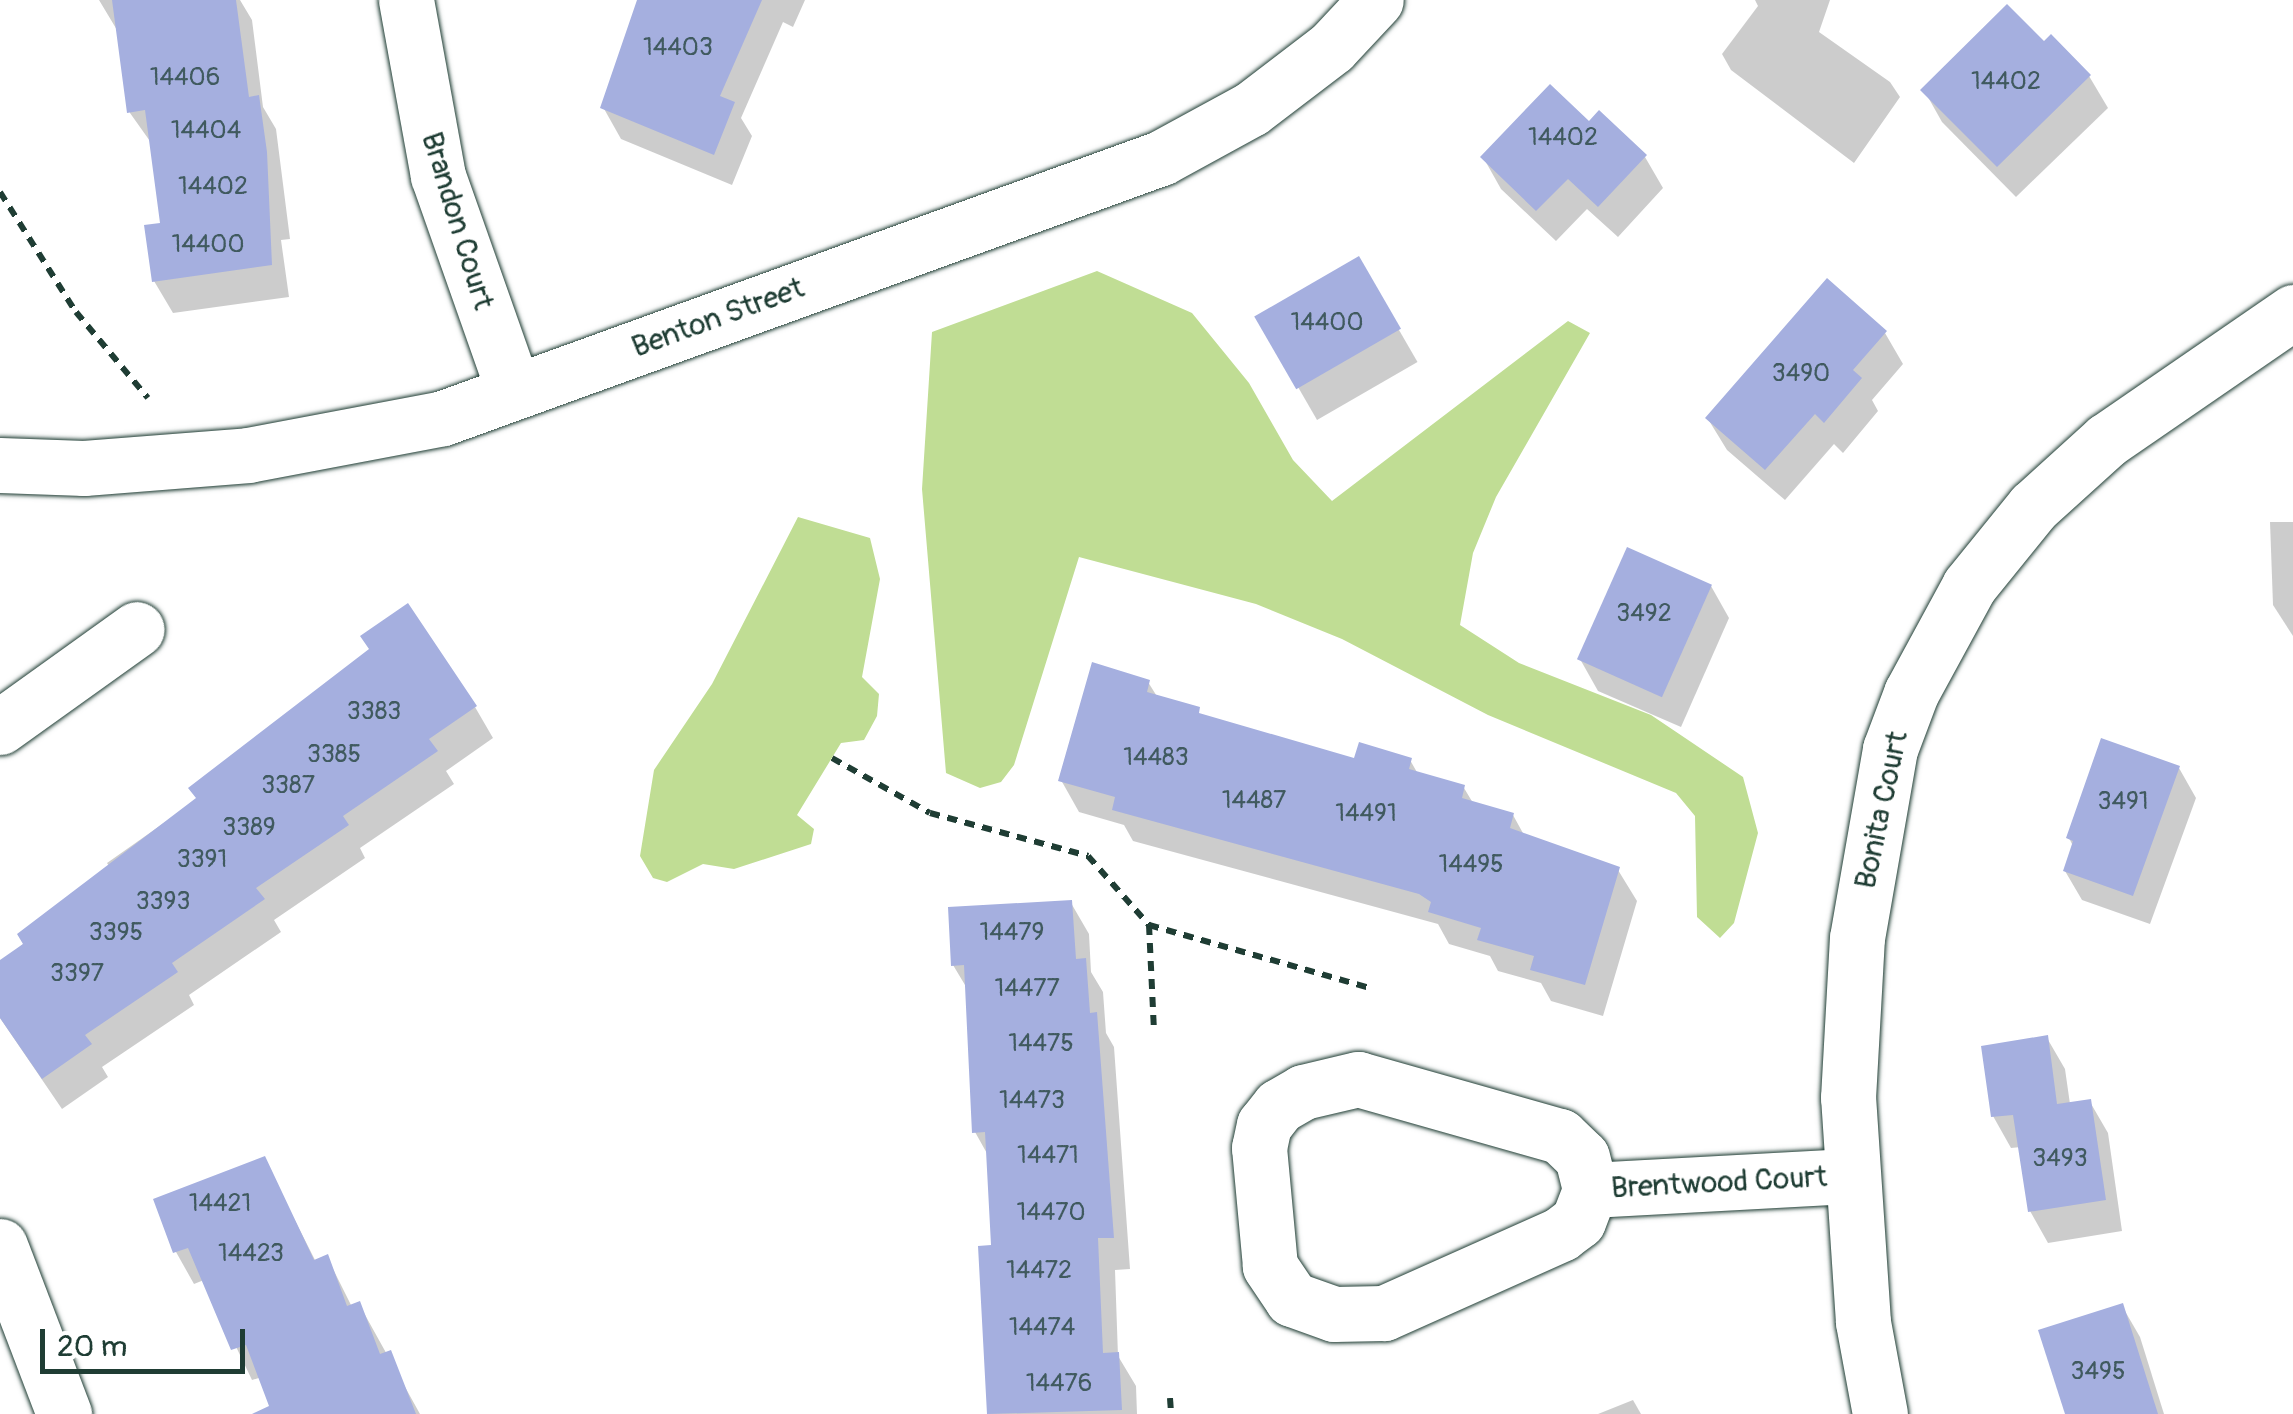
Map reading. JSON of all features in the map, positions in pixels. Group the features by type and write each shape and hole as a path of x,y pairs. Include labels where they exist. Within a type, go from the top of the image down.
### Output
{"street":[{"name":"Benton Street","path":"0,465 84,468 248,455 442,418 1160,158 1251,109 1332,47 1376,0"},
{"name":"Brandon Court","path":"417,16 454,232 514,392"},
{"name":"Bonita Court","path":"1880,1414 1862,1322 1849,1176 1856,938 1890,749 1911,693 1969,586 2032,508 2107,440 2293,312"},
{"path":"0,728 137,629"},
{"name":"Brentwood Court","path":"1358,1079 1560,1136 1582,1157 1590,1190 1578,1221 1561,1234 1384,1313 1358,1318 1312,1307 1280,1288 1270,1266 1259,1148 1264,1125 1279,1106 1358,1079"},
{"name":"Brentwood Court","path":"1590,1190 1849,1176"},
{"path":"0,1246 64,1414"}],"path":[{"path":"0,192 76,312 124,370"},
{"path":"832,758 930,813 1088,856 1148,925 1370,988"},
{"path":"1148,925 1154,1033"},
{"path":"1170,1398 1171,1414"}],"green space":[{"path":"1097,271 1192,313 1249,383 1293,460 1332,501 1568,321 1590,333 1496,497 1473,553 1460,625 1519,663 1651,715 1743,777 1758,833 1734,923 1720,938 1697,917 1695,816 1676,793 1488,715 1342,639 1256,604 1079,557 1014,765 1001,782 980,788 946,773 922,489 932,332"},
{"path":"798,517 870,538 880,579 862,677 879,694 877,716 864,740 841,743 797,815 814,829 811,844 734,869 703,864 667,882 653,878 640,856 654,770 712,684"}],"building":[{"path":"112,0 236,0 249,97 259,95 267,152 272,265 152,282 144,225 160,223 145,110 127,113"},
{"path":"637,0 762,0 720,96 735,102 714,155 600,108"},
{"path":"2007,4 2044,41 2051,34 2091,75 1997,167 1920,90"},
{"path":"1550,84 1589,121 1599,110 1647,155 1598,207 1568,179 1536,211 1480,157"},
{"path":"1359,256 1401,329 1296,389 1254,316"},
{"path":"1827,278 1887,331 1853,370 1862,378 1824,423 1815,414 1765,470 1705,418"},
{"path":"1627,547 1712,585 1662,697 1577,659"},
{"path":"408,603 477,706 429,739 438,751 343,816 349,825 256,888 265,899 172,963 178,972 85,1035 92,1044 42,1079 0,1018 0,960 23,944 17,934 196,798 188,788 369,649 360,636"},
{"path":"1092,662 1150,680 1147,692 1200,707 1199,713 1354,758 1359,742 1412,758 1409,769 1465,785 1462,798 1514,813 1510,828 1620,867 1585,985 1530,970 1534,956 1477,940 1481,928 1428,912 1431,902 1419,894 1112,810 1115,797 1058,781"},
{"path":"2101,738 2180,766 2133,896 2063,871 2073,841 2066,838"},
{"path":"1072,900 1076,959 1086,958 1090,1013 1097,1012 1114,1238 1098,1238 1103,1353 1119,1352 1122,1410 987,1414 978,1246 991,1245 985,1132 972,1133 964,965 951,966 948,907"},
{"path":"2048,1035 2057,1104 2091,1099 2106,1200 2028,1212 2013,1115 1991,1117 1981,1046"},
{"path":"265,1156 314,1260 328,1254 347,1306 360,1301 380,1354 391,1350 416,1414 252,1414 269,1406 246,1345 231,1350 188,1248 173,1253 153,1199"},
{"path":"2123,1303 2158,1414 2065,1414 2038,1330"}]}
